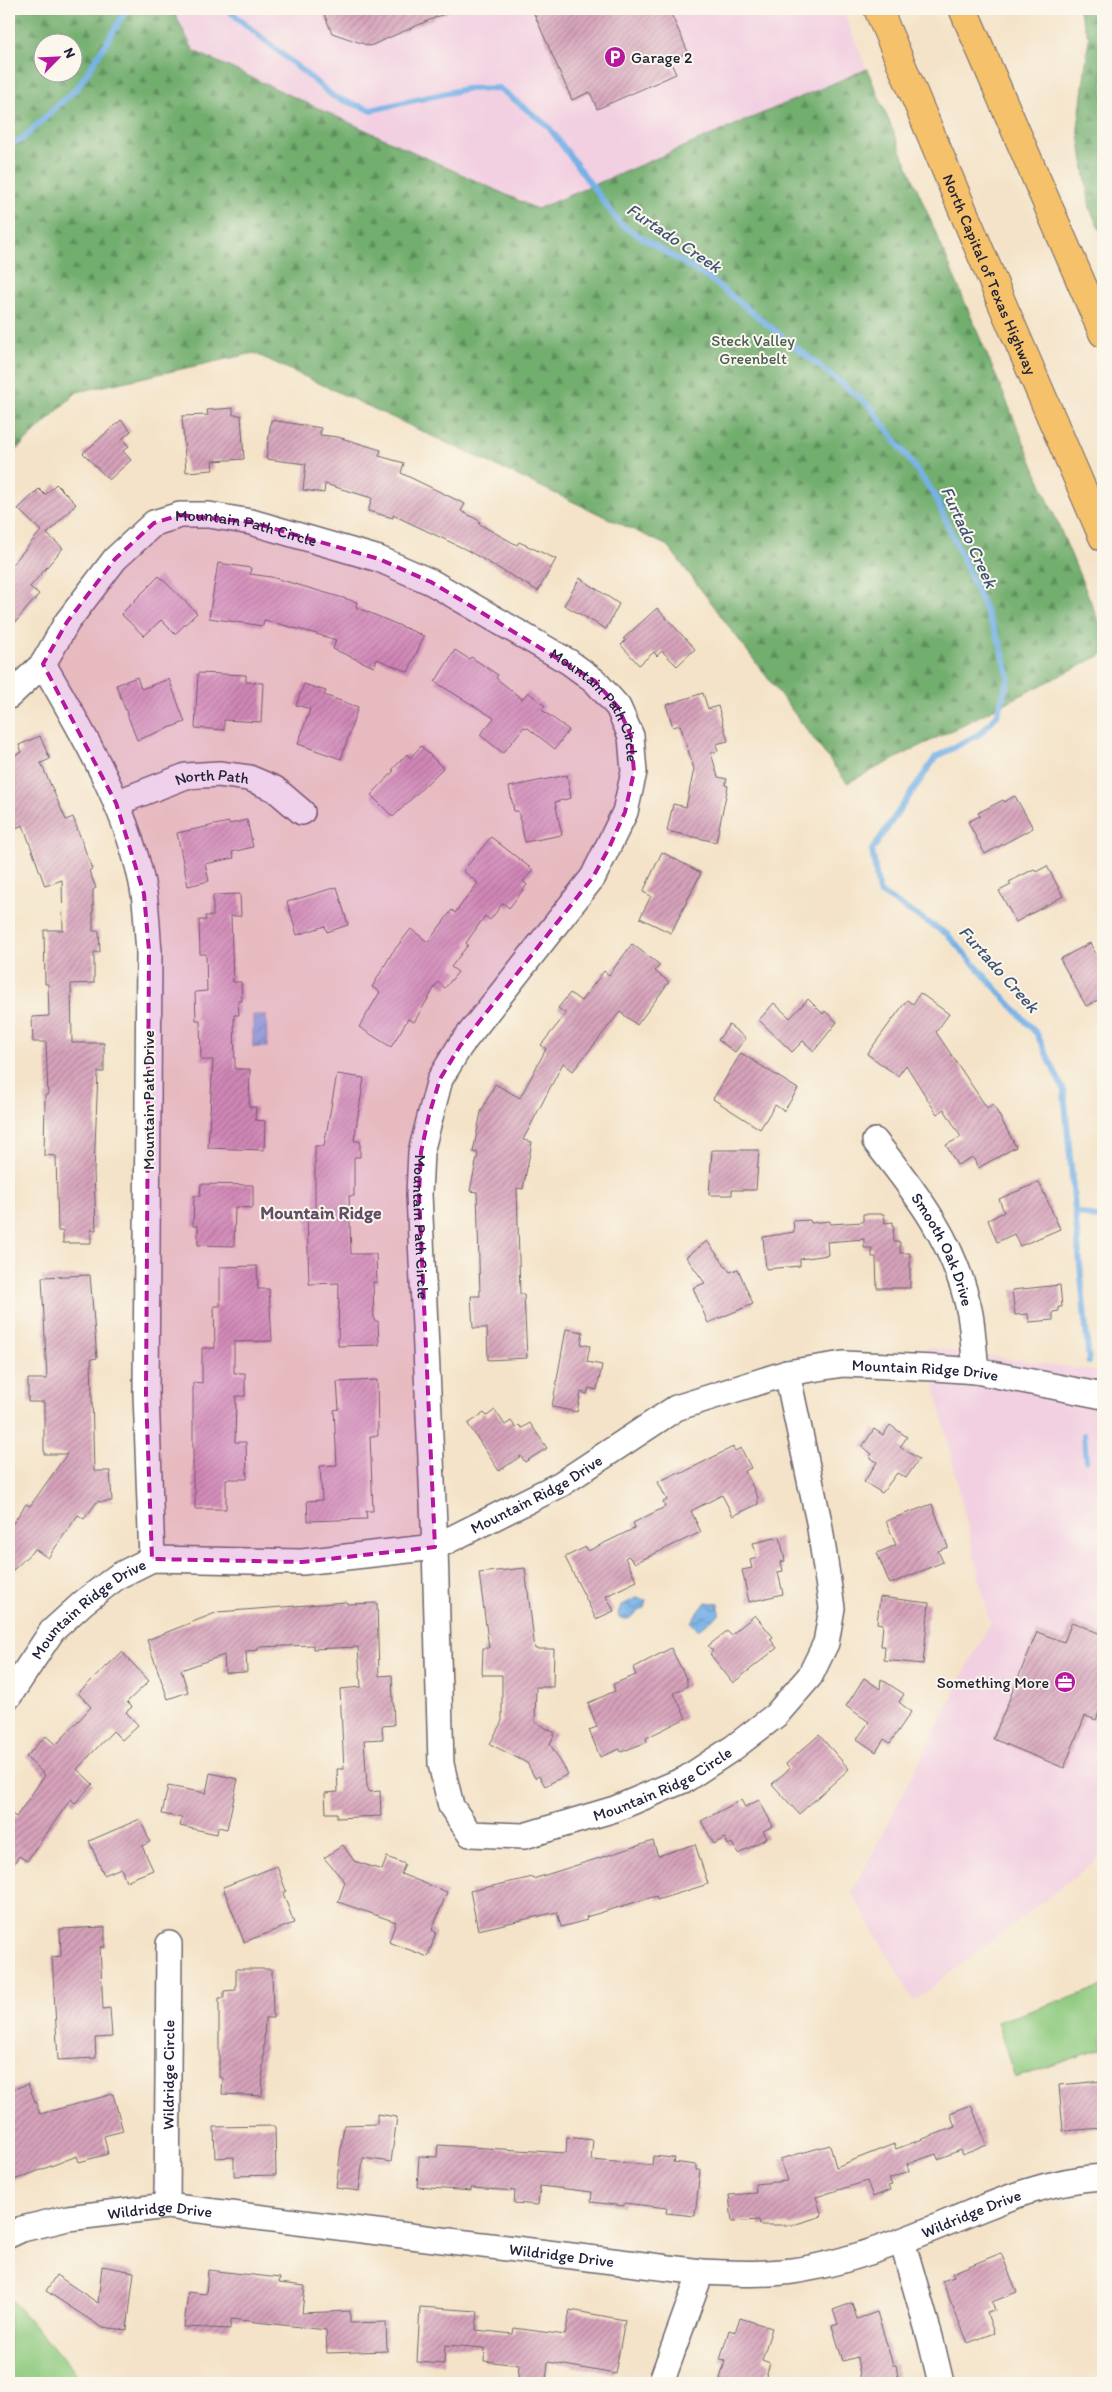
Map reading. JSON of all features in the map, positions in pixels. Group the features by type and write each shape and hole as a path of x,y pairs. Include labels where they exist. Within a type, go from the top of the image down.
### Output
{"highway":[{"name":"North Capital of Texas Highway","path":"878,9 1011,325 1103,537"},
{"path":"963,9 1103,333"}],"street":[{"name":"Mountain Path Circle","path":"9,696 43,664 67,622 115,559 154,524 180,515 209,515 251,522 379,559 431,582 569,662 595,681 618,707 631,736 634,772 625,812 609,848 592,877 577,897 460,1046 440,1079 429,1115 421,1152 419,1194 436,1547"},
{"name":"Mountain Path Drive","path":"43,664 72,714 116,803 133,848 144,894 149,951 146,1394 152,1559"},
{"name":"North Path","path":"116,803 186,776 220,774 249,778 275,789 302,812"},
{"name":"Smooth Oak Drive","path":"875,1140 910,1184 940,1229 955,1262 970,1315 976,1371"},
{"name":"Mountain Ridge Drive","path":"9,1696 52,1631 84,1602 118,1576 152,1559 302,1562 436,1547 561,1484 676,1408 787,1373 843,1364 976,1371 1103,1396"},
{"name":"Mountain Ridge Circle","path":"436,1547 441,1764 451,1806 470,1834 524,1836 615,1809 686,1779 733,1748 776,1715 810,1676 826,1643 832,1608 819,1522 787,1373"},
{"name":"Wildridge Circle","path":"167,2206 169,1944"},
{"name":"Wildridge Drive","path":"9,2235 22,2229 68,2218 167,2206 700,2272 750,2274 792,2271 831,2263 902,2241 1010,2196 1048,2185 1103,2177"},
{"path":"902,2241 930,2337 941,2383"},
{"path":"661,2383 700,2272"}],"highlighted area":[{"path":"180,515 251,522 379,559 431,582 595,681 618,707 631,736 634,772 625,812 609,848 593,877 460,1046 440,1079 429,1115 421,1152 419,1194 435,1547 302,1562 152,1559 146,1394 149,951 144,894 116,803 43,664 67,622 115,559 154,523"}],"shaded area":[{"path":"172,9 842,9 867,69 537,209 194,51"},
{"path":"926,1347 1103,1372 1103,1855 914,2001 852,1893 990,1623"}],"green space":[{"name":"Steck Valley Greenbelt","path":"9,9 172,9 194,51 537,209 867,69 1103,631 1103,654 847,783 668,546 254,353 77,392 9,457"},
{"path":"1078,9 1103,9 1103,236 1090,209 1078,128 1089,38"},
{"path":"1102,1987 1103,2048 1015,2078 997,2022"},
{"path":"9,2297 85,2383 9,2383"}],"water":[{"path":"253,1015 266,1015 267,1047 253,1047"},
{"path":"636,1598 646,1600 644,1608 628,1619 620,1619 618,1615 621,1606"},
{"path":"706,1602 719,1604 719,1615 698,1630 691,1622"}],"building":[{"path":"322,9 455,9 370,46 332,33"},
{"name":"Garage 2","path":"532,9 669,9 688,52 670,61 676,74 597,109 590,92 572,100"},
{"path":"233,408 233,415 241,415 244,459 212,461 213,470 186,472 182,416 208,415 207,410"},
{"path":"121,420 131,431 122,439 129,446 123,451 131,460 109,480 83,453"},
{"path":"271,420 321,428 320,435 338,437 381,450 379,456 404,463 401,473 465,504 461,511 480,521 479,524 517,545 519,542 556,559 538,591 465,549 393,515 393,518 368,511 372,498 325,484 324,493 303,490 306,464 266,459"},
{"path":"56,484 76,504 47,534 63,548 30,587 39,594 9,630 9,568 41,531 18,509 39,489 45,495"},
{"path":"218,563 251,568 250,574 271,577 357,602 356,607 424,636 408,672 377,659 374,667 333,649 336,640 313,633 264,620 263,626 209,618"},
{"path":"159,576 197,613 175,634 161,620 144,636 121,614"},
{"path":"580,578 619,604 606,629 564,605"},
{"path":"657,608 695,649 677,666 662,651 657,656 654,652 639,665 621,645 626,640 623,639"},
{"path":"455,650 469,659 471,657 498,675 496,678 522,699 528,692 545,706 542,710 569,730 555,749 524,727 503,753 480,735 494,718 435,682"},
{"path":"198,673 246,675 246,682 263,683 261,722 224,720 224,730 195,728"},
{"path":"137,677 141,689 169,679 185,722 137,740 116,685"},
{"path":"304,684 326,691 324,695 358,707 341,759 298,744 310,709 296,705"},
{"path":"703,693 708,709 718,706 728,741 716,744 718,751 711,753 718,777 727,779 725,785 728,786 716,842 667,831 673,804 686,807 694,769 680,725 673,727 666,705"},
{"path":"40,736 50,759 41,763 66,820 73,817 92,869 89,871 96,888 93,890 93,931 99,931 100,952 94,952 94,983 71,984 72,1043 104,1043 104,1072 98,1072 94,1171 96,1230 91,1230 91,1243 63,1243 63,1231 58,1231 56,1156 44,1155 45,1095 48,1095 46,1042 33,1042 32,1017 49,1016 48,984 45,984 44,930 63,930 62,880 45,886 23,825 9,831 9,802 15,799 9,784 9,758 22,752 19,745"},
{"path":"421,746 443,768 393,817 371,795 407,754 410,758"},
{"path":"567,775 571,798 555,802 562,835 525,842 518,811 514,811 509,787"},
{"path":"1015,796 1033,828 985,854 968,822 980,816 978,813"},
{"path":"247,820 253,847 232,852 234,858 205,864 209,881 188,886 177,833"},
{"path":"491,837 533,870 523,881 527,885 509,908 503,903 490,920 485,916 466,943 468,945 451,967 458,972 445,988 438,982 414,1022 408,1019 391,1047 359,1027 380,992 372,987 392,953 411,929 428,942 452,910 455,913 478,883 463,871"},
{"path":"662,852 701,873 671,933 640,918 651,896 643,892"},
{"path":"1047,866 1063,896 1016,922 999,891 1011,885 1009,882 1034,869 1036,872"},
{"path":"337,887 348,925 327,932 325,926 297,935 287,902"},
{"path":"240,894 241,916 231,916 233,982 241,982 242,1001 238,1001 239,1015 234,1015 235,1069 250,1069 249,1107 256,1107 255,1120 265,1121 264,1150 208,1148 213,1060 201,1060 200,1020 196,1020 195,992 207,991 206,954 200,954 199,920 206,920 205,916 213,916 213,895"},
{"path":"1090,943 1103,967 1103,997 1086,1006 1060,959"},
{"path":"632,944 660,965 655,971 669,982 637,1025 620,1012 573,1071 563,1063 523,1140 532,1142 523,1189 517,1188 520,1294 524,1294 527,1358 488,1360 487,1328 473,1328 471,1296 480,1296 477,1192 470,1191 478,1153 473,1152 481,1112 495,1084 520,1098 546,1049 541,1045 566,1014 558,1008 570,993 581,1001 604,971 609,975"},
{"path":"920,993 949,1014 936,1032 987,1108 993,1104 1016,1147 978,1168 973,1157 957,1165 946,1145 961,1137 944,1109 937,1114 906,1065 898,1076 867,1054 907,1000 913,1004"},
{"path":"808,999 823,1014 825,1011 837,1022 814,1051 803,1041 792,1052 759,1020 774,1003 790,1018"},
{"path":"729,1025 746,1038 735,1052 718,1040"},
{"path":"741,1053 798,1089 784,1111 775,1105 760,1129 713,1099"},
{"path":"337,1074 364,1078 354,1141 360,1141 360,1157 354,1157 354,1196 349,1196 351,1254 376,1254 377,1282 373,1282 374,1321 378,1321 379,1345 338,1346 339,1283 309,1284 307,1216 315,1216 315,1146 324,1146"},
{"path":"712,1150 759,1150 756,1190 732,1190 732,1195 709,1195"},
{"path":"1039,1182 1060,1229 1020,1246 1014,1234 997,1242 988,1220 1004,1212 999,1199"},
{"path":"201,1184 253,1185 253,1208 235,1207 234,1246 198,1245 198,1226 193,1226 194,1196 200,1196"},
{"path":"863,1214 884,1214 885,1223 893,1222 894,1242 900,1242 900,1253 910,1253 910,1288 877,1288 876,1257 872,1257 872,1248 864,1248 864,1239 827,1242 828,1255 800,1259 800,1266 766,1269 763,1237 794,1232 793,1221 810,1220 811,1223 830,1221 830,1224 863,1222"},
{"path":"707,1241 730,1272 738,1269 753,1304 708,1323 693,1288 705,1283 686,1257"},
{"path":"257,1266 258,1289 269,1289 272,1341 234,1342 234,1373 245,1373 245,1396 236,1396 235,1442 246,1442 247,1479 226,1479 226,1509 195,1509 195,1488 193,1488 193,1382 202,1383 202,1348 215,1348 214,1306 220,1306 220,1267"},
{"path":"90,1275 97,1358 91,1359 94,1471 110,1471 112,1501 97,1502 84,1519 78,1515 48,1558 35,1549 9,1574 9,1529 26,1504 30,1506 67,1454 44,1454 44,1402 28,1402 28,1379 47,1379 42,1277"},
{"path":"1060,1285 1062,1307 1058,1307 1059,1311 1053,1312 1053,1320 1029,1322 1028,1314 1015,1315 1012,1290"},
{"path":"566,1329 583,1332 581,1344 590,1346 587,1362 602,1365 597,1390 589,1388 587,1394 581,1392 577,1412 552,1407"},
{"path":"377,1380 378,1436 370,1436 373,1511 366,1511 367,1519 308,1521 307,1501 322,1500 320,1466 337,1465 334,1410 339,1409 337,1382"},
{"path":"495,1410 505,1425 511,1421 516,1428 519,1425 522,1428 530,1423 547,1448 525,1462 521,1456 499,1471 468,1424 484,1413 487,1416"},
{"path":"890,1425 907,1437 900,1447 919,1459 906,1478 897,1473 882,1493 864,1482 877,1462 869,1457 872,1454 862,1447 874,1429 883,1435"},
{"path":"733,1447 735,1451 741,1448 751,1468 745,1471 758,1498 758,1504 733,1516 722,1495 691,1511 701,1532 635,1563 628,1556 625,1558 637,1581 606,1596 614,1611 596,1619 565,1557 586,1547 588,1551 635,1528 633,1523 665,1507 663,1502 667,1500 658,1482 679,1472 680,1474"},
{"path":"932,1504 948,1547 938,1551 943,1562 890,1584 877,1553 896,1545 886,1521"},
{"path":"780,1537 785,1561 781,1562 783,1571 778,1572 783,1594 749,1602 742,1570 752,1568 750,1560 757,1558 753,1543"},
{"path":"525,1568 535,1649 554,1649 553,1687 536,1687 535,1722 555,1733 550,1744 568,1774 545,1786 539,1776 535,1778 527,1763 490,1744 502,1721 502,1675 482,1675 483,1648 489,1648 479,1573"},
{"path":"880,1597 929,1603 923,1664 884,1660 885,1646 881,1646 883,1624 877,1623"},
{"path":"347,1602 347,1604 377,1603 379,1676 392,1675 394,1725 382,1726 383,1739 364,1740 367,1785 369,1792 380,1791 381,1816 337,1818 337,1813 326,1813 325,1793 338,1792 337,1769 344,1769 340,1689 361,1687 358,1647 313,1649 313,1645 258,1647 258,1650 246,1651 247,1672 225,1673 224,1655 181,1670 188,1692 168,1699 147,1640 218,1612"},
{"path":"755,1615 773,1637 770,1639 777,1648 733,1683 710,1654 713,1651 708,1646 727,1631 731,1635"},
{"path":"1072,1622 1103,1635 1103,1702 1096,1720 1085,1716 1064,1768 993,1739 1037,1632 1064,1642"},
{"path":"671,1648 687,1680 687,1686 674,1693 686,1718 646,1738 647,1742 621,1752 620,1749 600,1757 589,1730 597,1727 588,1703 615,1691 613,1684 636,1675 633,1668"},
{"path":"122,1652 149,1681 127,1702 132,1707 126,1712 138,1725 122,1740 113,1731 77,1769 93,1784 75,1803 71,1799 27,1861 19,1856 9,1871 9,1812 16,1817 45,1775 26,1757 46,1736 56,1745 91,1707 78,1693"},
{"path":"864,1678 880,1689 881,1679 904,1694 899,1702 911,1712 890,1743 884,1739 876,1752 857,1739 869,1722 846,1706"},
{"path":"819,1735 849,1769 799,1814 772,1784 790,1768 786,1764"},
{"path":"210,1773 238,1779 227,1829 218,1827 217,1834 180,1826 182,1818 162,1814 168,1786 206,1793"},
{"path":"741,1800 745,1807 759,1800 773,1826 763,1831 767,1838 738,1854 732,1843 728,1845 725,1838 714,1844 701,1821"},
{"path":"140,1819 150,1842 142,1846 153,1870 126,1881 121,1868 104,1875 89,1841"},
{"path":"653,1841 658,1856 695,1844 708,1884 657,1900 656,1896 586,1917 587,1920 561,1927 557,1912 478,1930 470,1891 533,1877 533,1879"},
{"path":"343,1845 354,1861 382,1870 387,1857 405,1864 401,1874 447,1892 432,1930 436,1932 428,1957 389,1942 396,1922 338,1902 345,1882 324,1858"},
{"path":"277,1866 286,1891 283,1893 294,1923 244,1942 223,1887"},
{"path":"105,1927 105,1947 100,1947 103,2009 110,2008 112,2037 95,2038 96,2058 58,2060 52,1957 61,1956 60,1929"},
{"path":"236,1969 272,1969 273,2018 265,2018 262,2096 222,2094 223,2078 219,2077 219,1998 224,1998 224,1991 236,1990"},
{"path":"1103,2081 1103,2128 1063,2131 1059,2085"},
{"path":"28,2084 40,2114 113,2094 123,2131 104,2136 108,2154 79,2162 77,2156 9,2182 9,2091"},
{"path":"971,2105 987,2145 962,2155 960,2150 938,2159 936,2154 907,2164 909,2171 889,2179 892,2185 888,2186 890,2190 873,2197 867,2181 816,2197 822,2216 793,2225 760,2225 759,2220 732,2222 729,2195 756,2193 755,2184 787,2181 780,2159 830,2145 836,2167 894,2144 896,2149 955,2127 950,2113"},
{"path":"377,2114 397,2117 391,2162 363,2158 359,2191 336,2188 344,2125 377,2124"},
{"path":"275,2126 276,2175 234,2176 234,2157 215,2158 214,2127"},
{"path":"567,2137 593,2140 591,2160 652,2165 653,2156 674,2158 673,2162 696,2165 696,2170 700,2170 695,2216 666,2213 667,2208 624,2203 624,2206 591,2202 592,2192 540,2186 538,2205 514,2203 515,2191 471,2188 471,2191 417,2187 419,2156 437,2157 438,2145 566,2153"},
{"path":"1001,2253 1017,2292 992,2302 995,2310 987,2313 994,2333 968,2343 942,2281 954,2277 952,2273"},
{"path":"102,2266 134,2272 127,2330 101,2327 46,2291 56,2275 98,2303"},
{"path":"208,2270 280,2278 279,2283 305,2286 302,2313 350,2311 350,2323 386,2322 387,2351 327,2353 326,2330 231,2319 230,2329 184,2327 188,2292 206,2294"},
{"path":"852,2303 857,2319 877,2312 893,2365 896,2365 899,2383 861,2383 857,2357 843,2361 832,2326 838,2324 833,2310"},
{"path":"420,2307 478,2311 476,2330 513,2334 514,2328 565,2335 570,2310 625,2320 615,2374 548,2362 546,2381 518,2378 519,2365 484,2361 485,2348 445,2345 444,2364 417,2362"},
{"path":"740,2318 772,2328 762,2360 770,2363 764,2383 733,2383 720,2379 725,2361 720,2360 729,2330 735,2332"}],"waterway":[{"path":"9,144 21,140 78,87 126,9"},
{"name":"Furtado Creek","path":"227,9 334,97 371,110 465,89 499,88 548,126 620,224 714,282 871,407 934,494 1000,643 1009,678 997,715 981,733 936,757 872,850 879,892 947,934 1037,1034 1064,1091 1089,1362"},
{"path":"1075,1212 1103,1219"},
{"name":"Furtado Creek","path":"1084,1435 1086,1460"}],"place":[{"name":"Garage 2","path":"615,57"},
{"name":"Something More","path":"1065,1682"}],"district":[{"name":"Mountain Ridge","path":"321,1213"}]}
